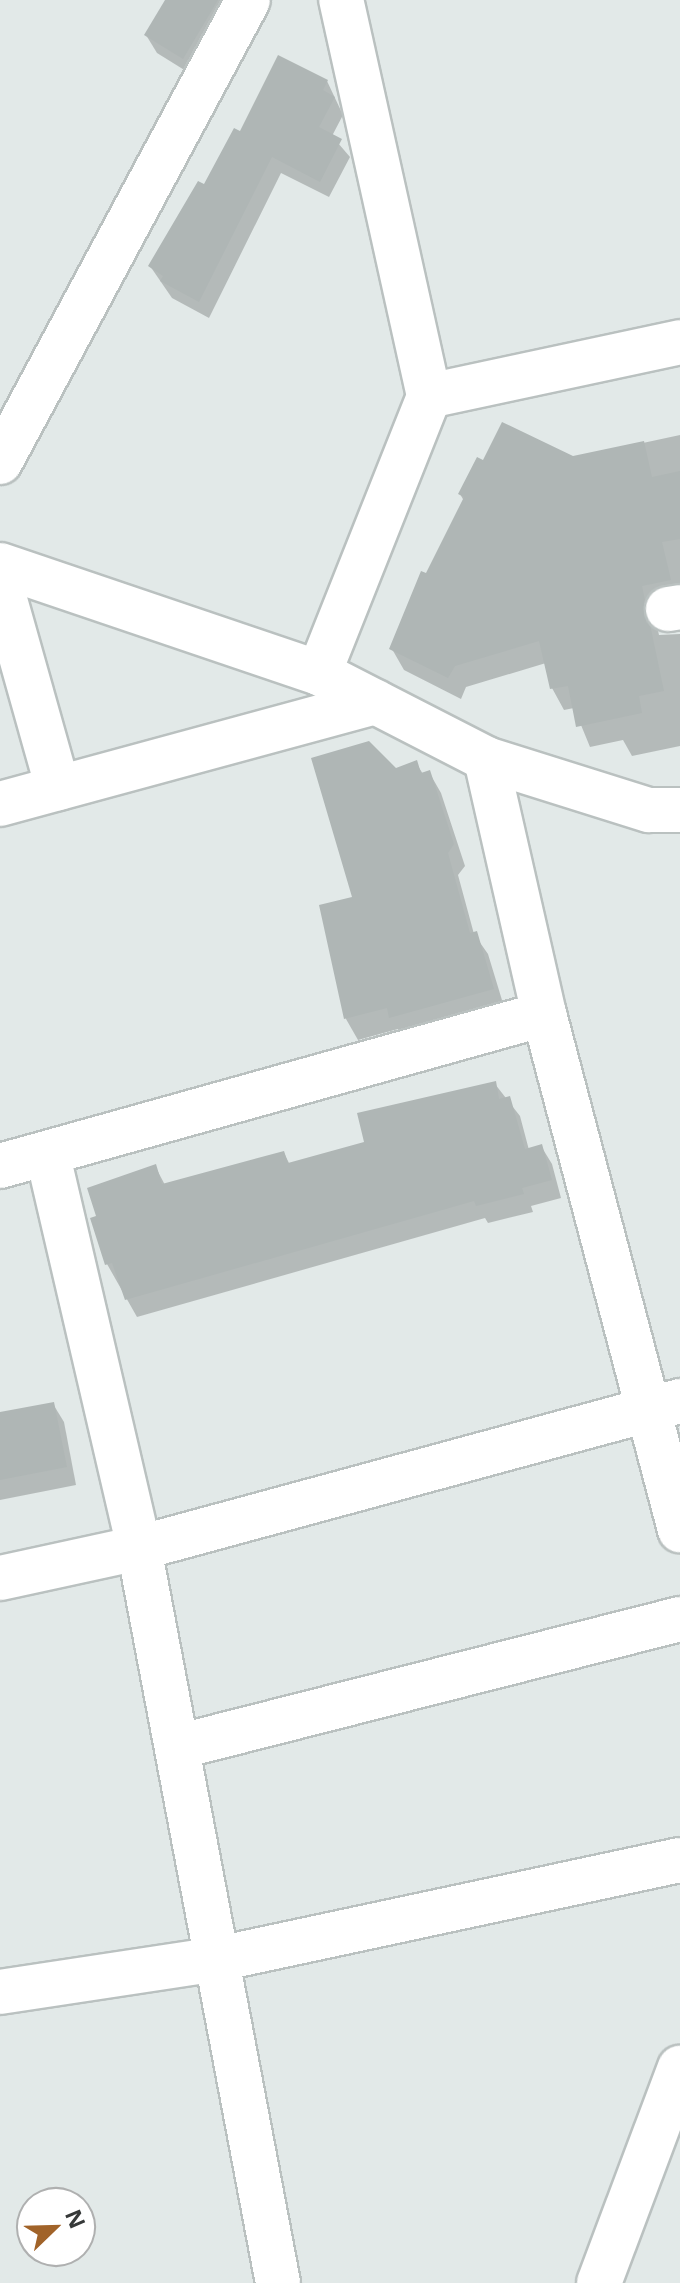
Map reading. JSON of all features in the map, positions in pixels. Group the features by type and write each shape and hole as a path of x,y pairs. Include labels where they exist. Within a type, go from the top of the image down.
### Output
{"street":[{"path":"0,462 248,0"},
{"path":"319,673 429,396 341,0"},
{"path":"429,396 680,342"},
{"path":"0,565 319,673 486,759 649,810 680,810"},
{"path":"0,582 58,788"},
{"path":"0,804 375,702"},
{"path":"486,759 544,1014 664,1405 680,1530"},
{"path":"0,1166 48,1156 544,1014"},
{"path":"48,1156 139,1548 278,2283"},
{"path":"0,1578 139,1548 664,1405"},
{"path":"177,1747 680,1619"},
{"path":"0,1992 218,1959 680,1860"},
{"path":"599,2283 680,2068"}],"building":[{"path":"165,0 218,0 183,59 144,35"},
{"path":"278,55 328,80 323,90 335,97 319,127 342,139 320,182 272,157 199,302 160,281 163,276 148,266 198,181 204,184 234,128 240,131"},
{"path":"502,422 573,456 644,441 652,477 680,471 680,539 662,542 671,580 642,586 664,691 639,696 642,713 576,727 568,686 550,689 539,641 455,666 448,678 389,649 421,571 426,573 464,497 458,494 477,457 483,460"},
{"path":"369,741 396,768 417,760 421,773 430,770 454,844 448,853 470,933 477,931 494,989 389,1018 387,1008 344,1019 319,905 352,897 311,758"},
{"path":"496,1081 499,1099 510,1096 525,1149 542,1144 552,1180 522,1188 524,1194 476,1206 474,1201 125,1300 112,1263 105,1265 90,1218 96,1216 87,1188 156,1164 162,1184 284,1151 288,1163 364,1142 357,1113"},
{"path":"54,1402 67,1467 0,1480 0,1412"}]}
